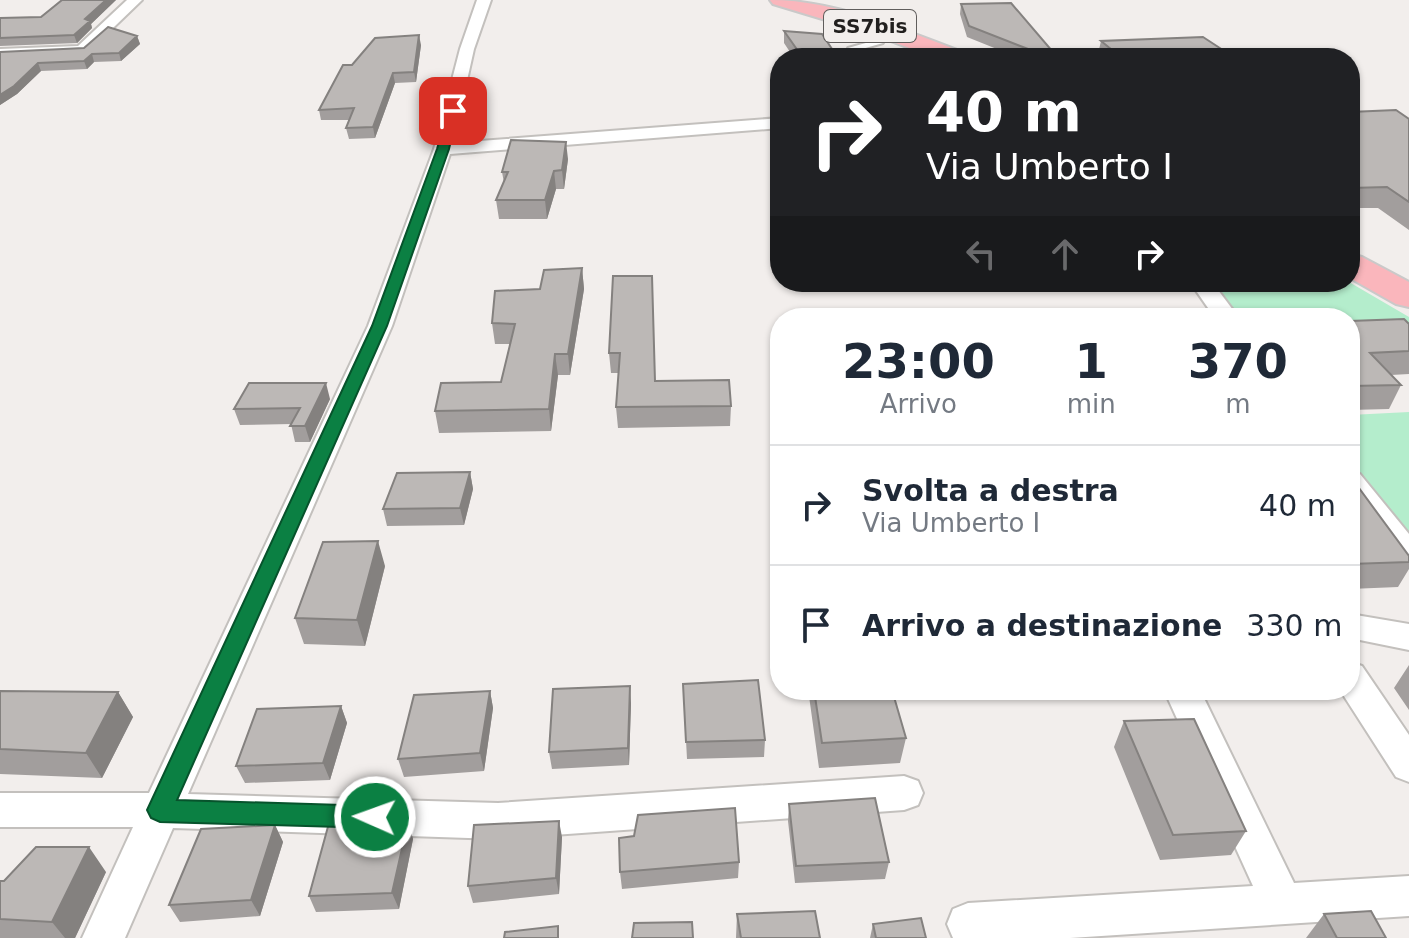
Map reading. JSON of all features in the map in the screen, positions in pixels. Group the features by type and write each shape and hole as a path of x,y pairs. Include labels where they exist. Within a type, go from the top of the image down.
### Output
{"main road":[{"name":"SS7bis","path":"780,0 880,29 925,48"},
{"path":"1360,269 1409,296"}],"street":[{"path":"0,53 82,50 135,0"},
{"path":"103,938 380,326 443,149 467,49 484,0"},
{"path":"443,149 770,124"},
{"path":"1360,494 1409,555"},
{"path":"1360,628 1409,637"},
{"path":"1360,691 1409,766"},
{"path":"1187,700 1281,902"},
{"path":"0,810 160,810 498,821 904,793"},
{"path":"968,924 1409,896"}],"lane":[{"path":"857,48 880,41"}],"green space":[{"path":"1360,288 1409,317 1409,342 1360,343 1360,308 1230,308 1218,292 1360,292"},
{"path":"1409,412 1409,540 1360,478 1360,414"}],"building":[{"path":"62,0 106,0 85,19 90,21 74,35 0,38 0,18 41,17"},
{"path":"1011,3 1050,48 1025,48 969,26 961,4"},
{"path":"108,27 137,36 119,53 92,54 84,61 38,63 0,95 0,52 84,48"},
{"path":"784,31 822,34 831,48 796,48"},
{"path":"419,35 414,72 393,73 373,127 346,128 354,108 319,110 343,65 352,65 375,38"},
{"path":"1203,37 1220,48 1110,48 1101,41"},
{"path":"1396,110 1409,119 1409,202 1387,187 1360,188 1360,112"},
{"path":"511,140 566,142 562,170 554,171 545,200 496,200 508,172 502,172"},
{"path":"582,268 568,354 555,354 549,409 435,411 441,383 501,382 515,324 492,323 495,291 540,289 544,270"},
{"path":"613,276 652,276 655,381 729,380 731,406 616,407 620,353 609,353"},
{"path":"1404,319 1409,324 1409,351 1370,353 1401,385 1360,386 1360,321"},
{"path":"249,383 326,383 305,426 290,426 300,408 234,409"},
{"path":"470,472 460,508 383,509 397,473"},
{"path":"1360,489 1409,556 1409,562 1360,564"},
{"path":"378,541 357,620 295,618 323,542"},
{"path":"758,680 765,740 686,742 683,684"},
{"path":"630,686 628,748 549,752 553,689"},
{"path":"0,691 118,692 86,753 0,749"},
{"path":"490,691 480,753 398,759 414,695"},
{"path":"816,700 895,700 906,738 822,743"},
{"path":"341,706 323,763 236,766 257,709"},
{"path":"1194,719 1246,831 1173,835 1124,721"},
{"path":"875,798 889,862 796,866 789,804"},
{"path":"735,808 739,862 620,872 619,838 634,836 638,815"},
{"path":"559,821 556,878 468,886 474,825"},
{"path":"408,822 392,893 309,896 329,823"},
{"path":"275,825 251,900 169,905 201,829"},
{"path":"36,847 89,847 52,922 0,919 0,881 4,881"},
{"path":"815,911 820,938 741,938 737,914"},
{"path":"1371,911 1386,938 1337,938 1324,914"},
{"path":"921,918 926,938 876,938 873,924"},
{"path":"692,922 693,938 632,938 634,923"},
{"path":"558,926 558,938 504,938 505,932"}],"route":[{"path":"375,817 160,810 380,326 443,149 453,111"}]}
